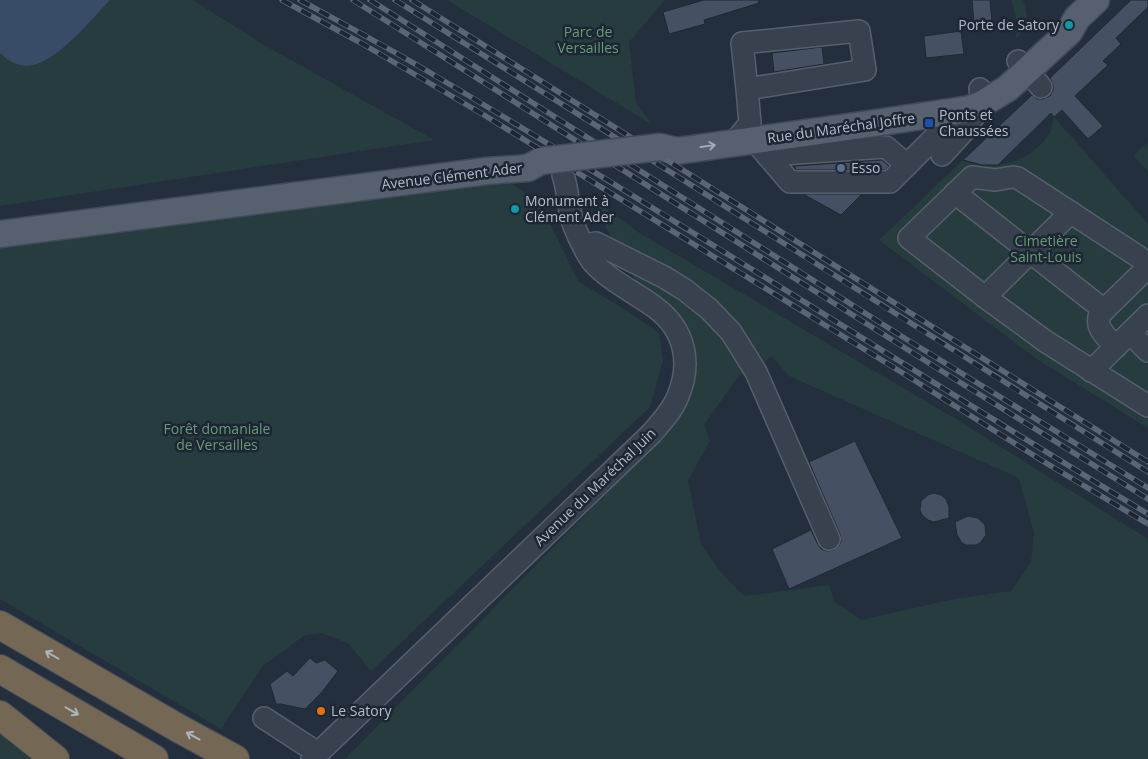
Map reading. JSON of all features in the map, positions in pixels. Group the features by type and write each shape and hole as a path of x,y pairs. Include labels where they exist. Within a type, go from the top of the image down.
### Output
{"highway":[{"path":"0,625 236,759"},
{"path":"0,669 154,759"},
{"path":"0,715 55,759"}],"main road":[{"name":"Rue du Maréchal Joffre","path":"755,140 860,110 957,96 981,97 1008,88 1029,73 1069,32 1077,18 1096,0"},
{"name":"Rue du Maréchal Joffre","path":"541,161 660,147 677,151 970,109 981,97"},
{"name":"Avenue Clément Ader","path":"0,221 510,157 541,161"},
{"name":"Avenue Clément Ader","path":"0,234 486,171 528,168 541,161"}],"street":[{"path":"747,89 865,70 859,31 742,43 747,89 755,140 790,182 890,182 950,121 956,111"},
{"path":"942,155 964,132 981,97"},
{"path":"755,140 886,147 908,165"},
{"name":"Avenue du Maréchal Juin","path":"315,756 652,433 678,398 684,379 686,357 678,333 667,318 657,309 604,272 591,260 572,220 563,175"},
{"path":"1148,351 1100,330 1098,324 1100,314 1144,272 1146,264 1139,257 1018,178 995,180 972,177 909,238 1045,341 1148,406"},
{"path":"954,193 1104,310"},
{"path":"985,297 1071,212"},
{"path":"583,245 596,243 664,277 685,290 709,309 731,332 756,372 829,539"},
{"path":"1091,371 1148,315"},
{"path":"264,718 315,756"}],"green space":[{"path":"110,0 193,0 259,42 434,140 0,206 0,53 16,64 27,66 38,64 61,50"},
{"name":"Parc de Versailles","path":"447,0 665,0 629,42 636,103 651,124"},
{"path":"1011,0 1023,0 1026,10 1028,27 1016,38 1016,18"},
{"name":"Cimetière Saint-Louis","path":"1054,117 1148,224 1148,428 1038,360 879,240 963,160 980,165 992,165 1012,162 1021,158 1038,147 1044,140 1050,132"},
{"path":"1148,142 1148,171 1133,156"},
{"name":"Forêt domaniale de Versailles","path":"511,183 540,203 578,281 659,333 663,360 650,407 371,671 348,643 322,633 305,635 263,666 221,729 0,599 0,245"},
{"path":"588,195 638,232 956,419 1148,539 1148,759 345,759 677,422 691,375 686,332 635,280","holes":["771,356 789,376 1019,478 1034,533 1031,562 1011,591 954,599 861,620 835,602 829,585 744,596 719,570 701,544 688,480 710,441 704,425 740,374 748,379"]},
{"path":"0,734 30,759 0,759"}],"water":[{"path":"0,0 110,0 60,50 38,64 27,66 12,62 0,53"}],"building":[{"path":"704,0 758,0 759,3 704,20 705,24 669,34 663,12"},
{"path":"972,0 990,0 992,21 974,23"},
{"path":"1131,0 1148,0 1148,7 1116,38 1121,44 1103,61 1108,65 1075,96 1103,126 1088,139 1062,110 1054,117 1051,113 998,165 982,165 963,160 1032,95 1037,99 1050,96 1053,85 1050,78"},
{"path":"961,31 964,54 926,58 924,36"},
{"path":"822,47 824,64 774,72 772,53"},
{"path":"882,160 889,166 885,170 796,170 795,168 795,166"},
{"path":"803,194 862,194 841,215"},
{"path":"855,441 902,538 789,589 772,549 811,530 821,549 827,551 834,550 841,541 840,534 809,462"},
{"path":"933,493 941,495 946,499 949,507 949,518 934,522 922,515 920,510 921,501"},
{"path":"968,516 978,518 985,525 986,535 976,545 962,543 957,535 955,522"},
{"path":"310,658 316,663 325,660 338,671 322,692 305,709 276,704 270,684 287,671 293,676"}],"railway":[{"path":"282,0 361,43 484,115 1046,463 1148,524"},
{"path":"300,0 405,58 528,132 1148,514"},
{"path":"353,0 1148,499"},
{"path":"370,0 906,339 1148,488"},
{"path":"395,0 1148,472"},
{"path":"412,0 1148,462"}],"place":[{"name":"Porte de Satory","path":"1069,25"},
{"name":"Ponts et Chaussées","path":"929,123"},
{"name":"Esso","path":"841,168"},
{"name":"Monument à Clément Ader","path":"515,209"},
{"name":"Le Satory","path":"321,711"}]}
